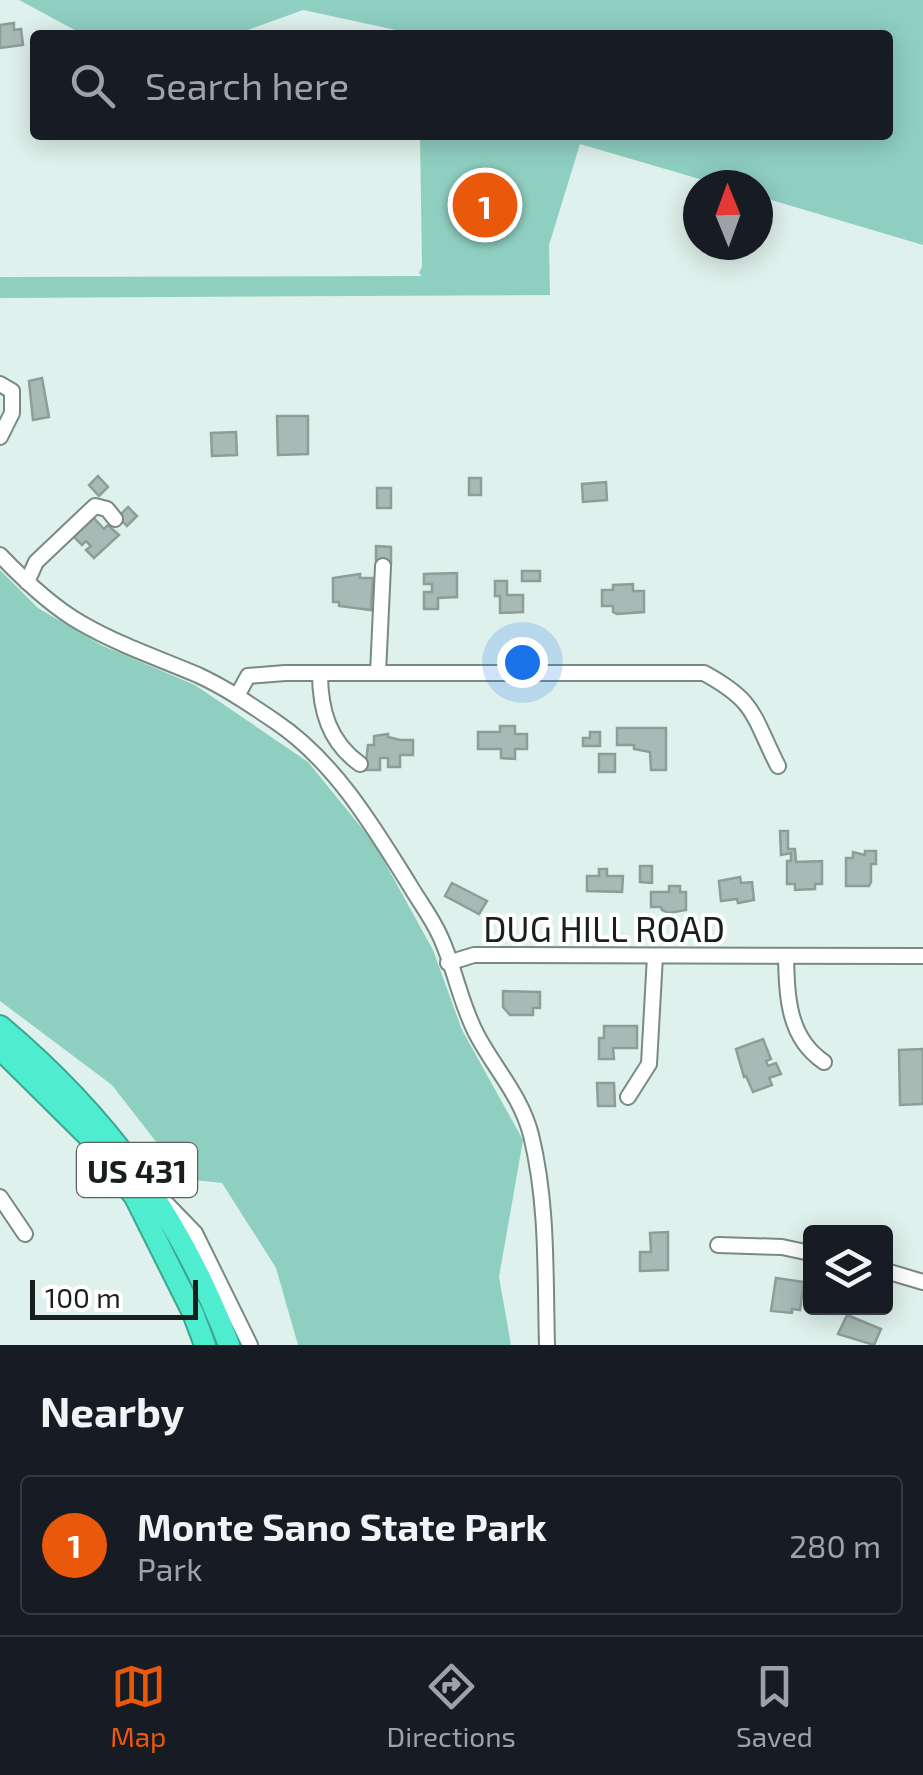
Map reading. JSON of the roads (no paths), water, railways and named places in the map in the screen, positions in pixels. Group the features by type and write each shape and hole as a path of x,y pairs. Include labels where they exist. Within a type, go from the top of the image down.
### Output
{"highway":[{"name":"US 431","path":"0,1026 45,1064 94,1116 147,1182 176,1227 229,1345"},
{"name":"US 431","path":"0,1049 87,1135 135,1198 206,1345"}],"street":[{"path":"0,384 12,390 12,413 0,438"},
{"path":"28,582 36,562 95,506 106,509 115,519"},
{"path":"0,555 76,620 136,652 197,675 236,696 310,749 348,792 380,838 440,937 448,964"},
{"path":"378,673 383,566"},
{"path":"320,673 320,696 327,724 342,752 360,764"},
{"path":"236,696 248,676 704,673 735,690 750,706 778,766"},
{"name":"DUG HILL ROAD","path":"547,1345 548,1264 530,1132 511,1086 479,1039 448,964 474,956 923,956"},
{"path":"628,1097 649,1064 655,956"},
{"path":"786,958 792,1020 808,1051 824,1062"},
{"path":"147,1182 195,1233 250,1345"},
{"path":"0,1197 25,1234"},
{"path":"718,1245 803,1252"},
{"path":"893,1273 923,1282"}],"place":[{"name":"Monte Sano State Park","path":"485,205"}]}
